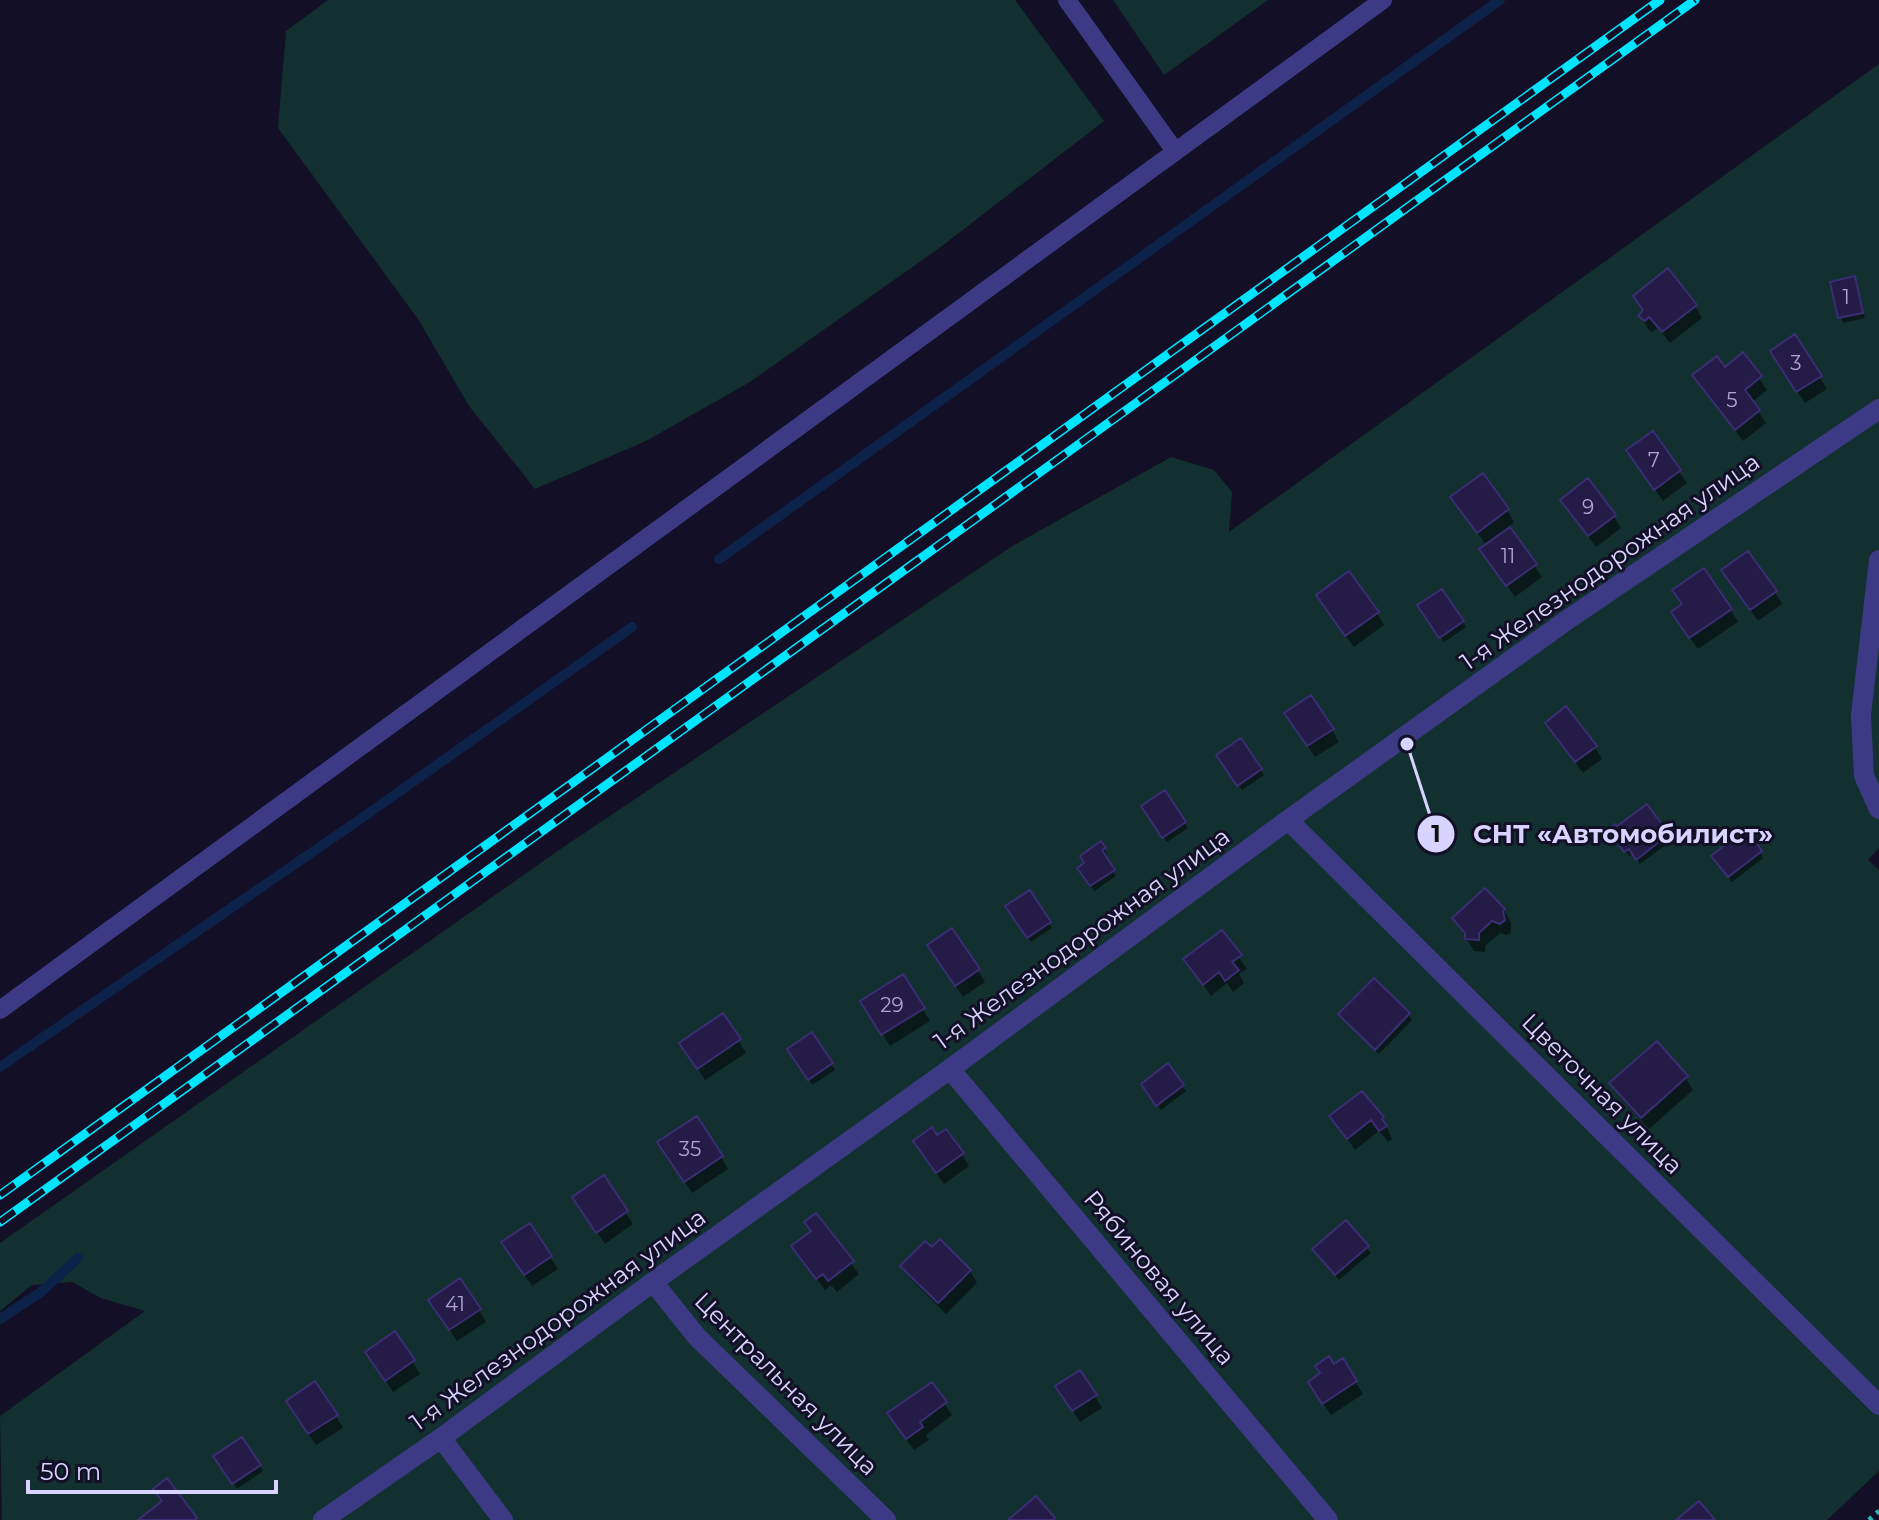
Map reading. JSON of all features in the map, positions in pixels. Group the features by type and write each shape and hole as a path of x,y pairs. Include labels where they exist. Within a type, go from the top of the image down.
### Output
{"street":[{"name":"1-я Железнодорожная улица","path":"323,1520 441,1438 1567,620 1879,409"},
{"path":"1879,560 1861,715 1864,776 1879,809"},
{"name":"Цветочная улица","path":"1288,820 1879,1405"},
{"name":"Рябиновая улица","path":"950,1069 1328,1520"},
{"name":"Центральная улица","path":"653,1282 697,1337 886,1520"},
{"path":"441,1438 503,1520"}],"lane":[{"path":"1067,0 1175,151"},
{"path":"0,1010 1383,0"}],"path":[{"path":"1869,1520 1879,1511"}],"green space":[{"path":"328,0 1015,0 1104,121 942,246 750,382 646,441 535,489 469,406 418,319 278,128 286,31"},
{"path":"1113,0 1268,0 1164,75"},
{"path":"1879,64 1879,848 1868,860 1879,870 1879,1471 1827,1520 2,1520 0,1416 145,1311 101,1298 72,1282 32,1285 0,1311 0,1243 562,848 1014,545 1171,457 1214,470 1232,492 1229,532"}],"building":[{"path":"1668,268 1697,305 1662,332 1649,317 1645,321 1638,316 1643,310 1633,296"},
{"path":"1855,276 1863,313 1838,318 1830,282"},
{"path":"1795,334 1822,376 1796,392 1770,351"},
{"path":"1743,352 1762,376 1745,390 1760,410 1735,430 1692,375 1717,356 1725,367"},
{"path":"1653,431 1681,470 1654,490 1626,450"},
{"path":"1483,473 1509,509 1477,533 1450,497"},
{"path":"1588,478 1616,515 1588,536 1560,500"},
{"path":"1510,527 1537,564 1506,586 1479,549"},
{"path":"1748,551 1777,591 1750,610 1721,570"},
{"path":"1704,568 1732,609 1689,638 1671,612 1682,604 1672,590"},
{"path":"1349,571 1379,612 1345,636 1316,595"},
{"path":"1442,589 1464,621 1439,638 1417,605"},
{"path":"1311,695 1334,729 1307,746 1284,713"},
{"path":"1566,706 1597,746 1575,762 1545,723"},
{"path":"1241,738 1262,769 1237,786 1216,755"},
{"path":"1165,790 1186,822 1162,838 1141,806"},
{"path":"1647,804 1669,834 1636,860 1629,849 1624,852 1608,830"},
{"path":"1746,829 1762,851 1728,877 1711,856"},
{"path":"1101,841 1106,848 1102,850 1115,870 1090,886 1077,868 1084,863 1080,856"},
{"path":"1485,888 1505,909 1505,920 1500,924 1492,921 1479,933 1479,940 1465,939 1465,933 1452,918"},
{"path":"1030,890 1051,922 1027,938 1005,906"},
{"path":"952,928 980,969 955,986 927,945"},
{"path":"1222,930 1242,955 1232,962 1239,970 1225,981 1219,972 1203,985 1183,959"},
{"path":"903,974 925,1008 881,1035 860,1001"},
{"path":"1374,978 1410,1013 1375,1050 1338,1014"},
{"path":"723,1013 741,1039 697,1069 679,1043"},
{"path":"812,1032 833,1063 808,1080 787,1049"},
{"path":"1657,1041 1688,1076 1641,1118 1609,1083"},
{"path":"1168,1063 1184,1085 1156,1106 1141,1084"},
{"path":"1362,1091 1384,1117 1382,1119 1387,1126 1379,1131 1371,1120 1347,1139 1329,1116"},
{"path":"697,1116 723,1156 684,1182 657,1142"},
{"path":"932,1127 937,1135 946,1129 964,1153 936,1173 913,1141"},
{"path":"604,1175 628,1211 596,1233 572,1197"},
{"path":"816,1213 854,1261 828,1281 823,1274 816,1279 791,1246 811,1231 804,1222"},
{"path":"1346,1220 1369,1246 1335,1275 1312,1249"},
{"path":"530,1223 552,1256 524,1275 501,1242"},
{"path":"940,1239 971,1270 938,1303 900,1266 925,1241 932,1247"},
{"path":"460,1278 481,1309 449,1330 428,1300"},
{"path":"395,1331 415,1360 385,1381 365,1352"},
{"path":"1329,1356 1334,1364 1343,1358 1357,1381 1322,1404 1308,1382 1320,1373 1315,1366"},
{"path":"1080,1370 1097,1395 1072,1411 1055,1386"},
{"path":"315,1381 338,1415 308,1434 286,1401"},
{"path":"932,1382 947,1402 920,1422 923,1427 906,1439 887,1413"},
{"path":"242,1437 261,1465 232,1484 213,1456"},
{"path":"167,1478 197,1518 138,1520 162,1501 153,1489"},
{"path":"1036,1496 1055,1518 1053,1520 1008,1520"},
{"path":"1699,1501 1715,1520 1676,1520"}],"waterway":[{"path":"719,559 1500,0"},
{"path":"0,1067 359,820 632,627"},
{"path":"0,1319 41,1292 78,1258"}],"railway":[{"path":"0,1195 1660,0"},
{"path":"0,1222 1695,0"}],"place":[{"name":"СНТ «Автомобилист»","path":"1407,744"}]}
